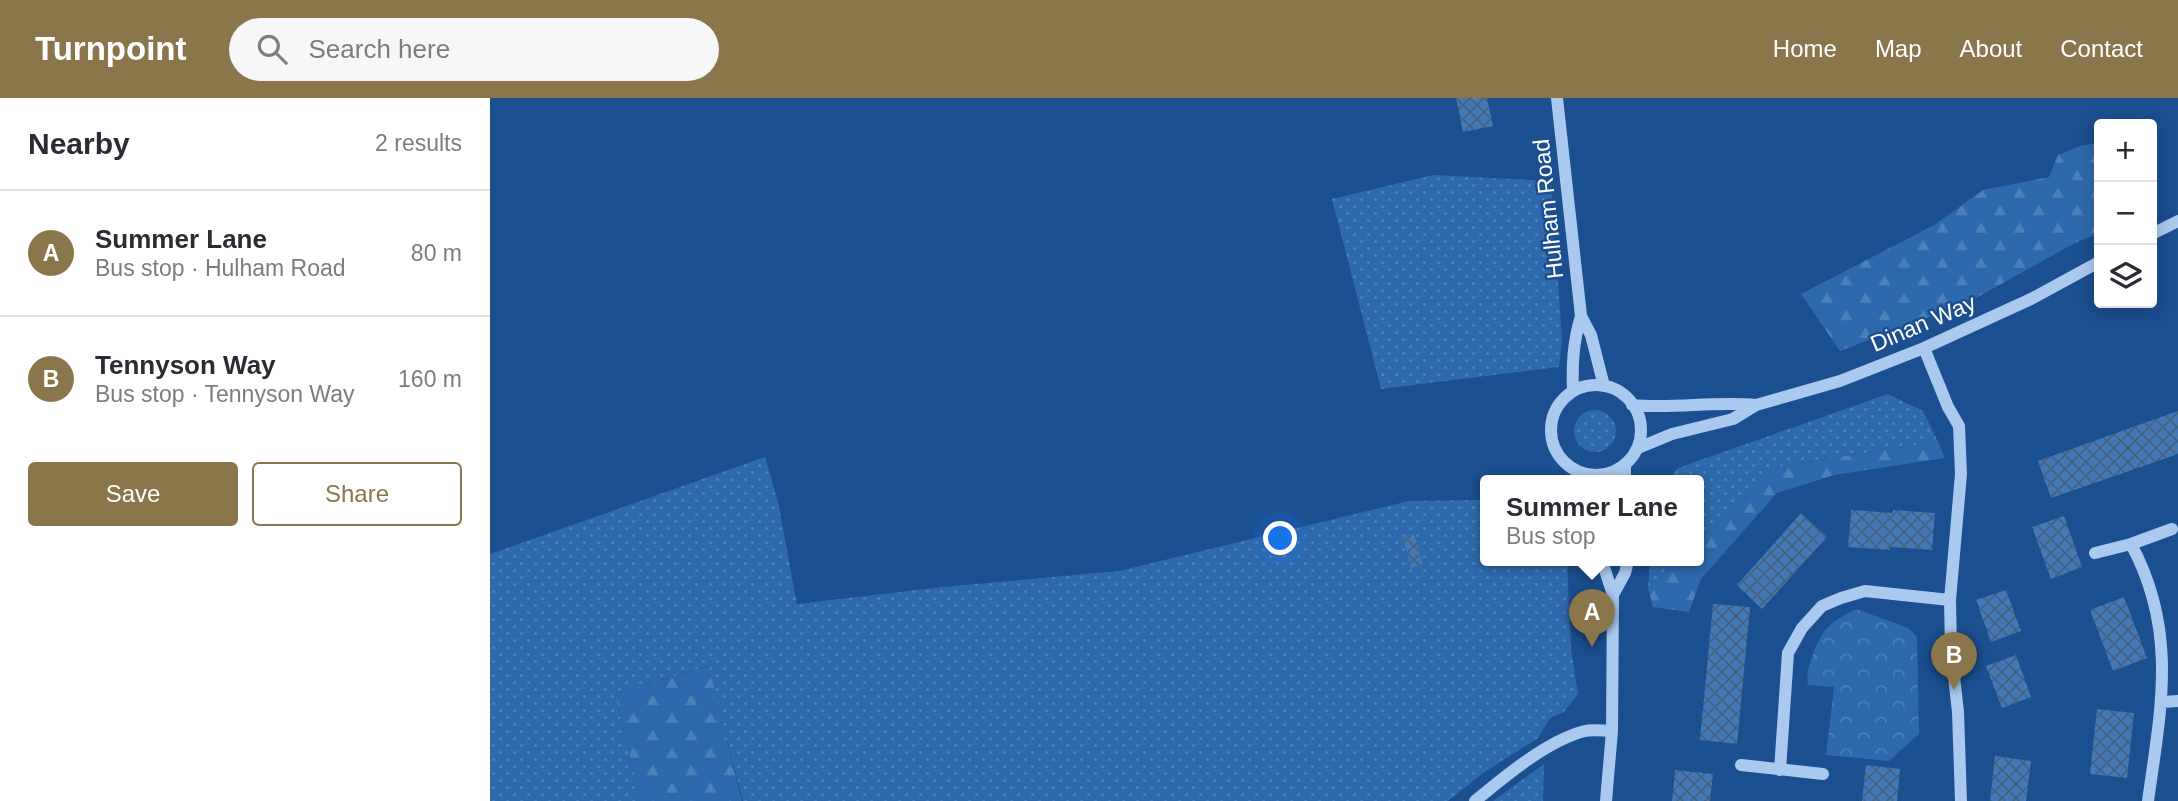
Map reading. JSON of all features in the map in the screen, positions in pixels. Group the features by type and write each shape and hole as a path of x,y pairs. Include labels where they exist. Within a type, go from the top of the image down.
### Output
{"street":[{"name":"Hulham Road","path":"1557,98 1581,316 1591,335 1604,386"},
{"path":"2157,231 2178,220"},
{"name":"Dinan Way","path":"1638,448 1672,434 1733,419 1756,405 1840,381 1924,348 2031,299 2094,265"},
{"name":"Hulham Road","path":"1573,391 1573,355 1581,316"},
{"path":"1924,348 1948,407 1959,426 1961,474 1950,600 1961,801"},
{"path":"1579,475 1560,457 1552,440 1552,421 1559,404 1573,391 1591,385 1604,386 1626,396 1637,411 1642,430 1638,448 1625,465 1611,473 1592,475"},
{"name":"Dinan Way","path":"1632,405 1689,406 1728,402 1756,405"},
{"path":"1625,465 1626,475"},
{"path":"2095,553 2131,544 2172,529"},
{"path":"2131,544 2157,606 2161,639 2162,702 2148,801"},
{"path":"1604,566 1613,595 1612,731 1606,801"},
{"path":"1613,595 1627,566"},
{"path":"1780,770 1788,653 1802,628 1822,606 1865,591 1950,600"},
{"path":"2162,702 2178,701"},
{"path":"1475,801 1505,775 1559,740 1586,730 1612,731"},
{"path":"1741,765 1823,774"}],"green space":[{"path":"2094,144 2094,235 1969,302 1840,351 1801,294 1934,225 1983,190 2049,177 2058,155"},
{"path":"1433,175 1551,181 1562,340 1559,367 1381,389 1332,199"},
{"path":"1888,394 1923,411 1938,442 1780,466 1704,537 1704,475 1673,475 1678,468"},
{"path":"1595,410 1610,416 1616,431 1610,446 1595,452 1580,446 1574,431 1580,416"},
{"path":"1938,442 1945,458 1834,475 1777,493 1701,579 1689,612 1653,607 1648,589 1673,566 1704,566 1704,537 1780,466"},
{"path":"765,457 778,502 797,604 942,587 1119,571 1409,501 1480,500 1480,566 1567,566 1571,649 1578,694 1564,712 1550,718 1538,738 1486,771 1448,801 743,801 708,666 615,694 641,801 490,801 490,554"},
{"path":"1650,566 1673,566 1648,589"},
{"path":"1856,609 1908,628 1917,637 1919,734 1889,761 1826,755 1834,687 1808,685 1809,665 1821,636 1835,621"},
{"path":"709,666 742,801 641,801 615,694"},
{"path":"1544,764 1543,801 1493,801"}],"building":[{"path":"1456,98 1487,98 1493,126 1463,132"},
{"path":"2178,411 2178,454 2051,498 2038,461"},
{"path":"1851,510 1935,513 1932,550 1848,547"},
{"path":"1801,513 1827,537 1762,609 1737,585"},
{"path":"2064,516 2082,567 2051,579 2032,527"},
{"path":"1414,534 1423,565 1411,568 1403,537"},
{"path":"2006,590 2021,631 1991,642 1976,600"},
{"path":"2124,597 2147,658 2113,671 2090,610"},
{"path":"1713,604 1750,607 1737,744 1700,740"},
{"path":"2016,655 2031,697 2002,708 1986,666"},
{"path":"2097,709 2134,713 2127,778 2090,774"},
{"path":"1995,756 2031,761 2026,801 1990,801"},
{"path":"1866,765 1900,769 1897,801 1862,801"},
{"path":"1675,770 1713,774 1710,801 1672,801"}],"place":[{"name":"Summer Lane","path":"1592,647"},
{"name":"Tennyson Way","path":"1954,690"}]}
